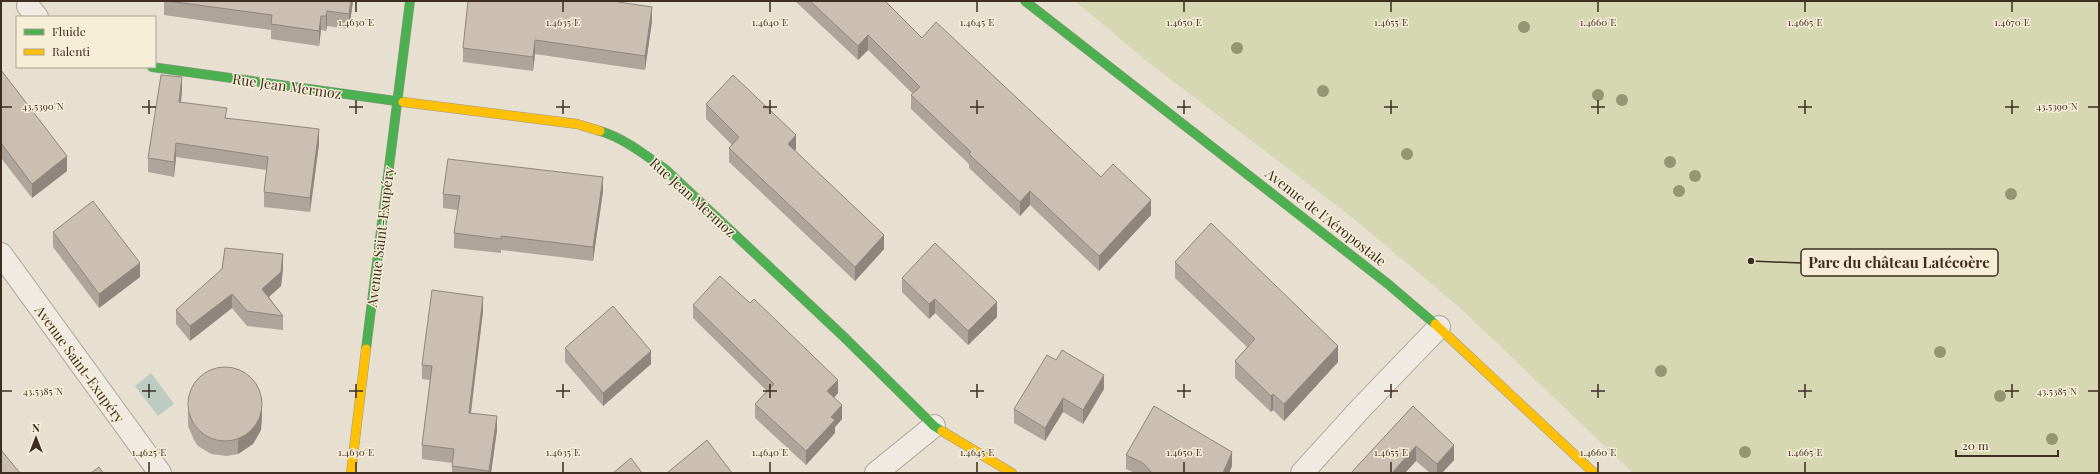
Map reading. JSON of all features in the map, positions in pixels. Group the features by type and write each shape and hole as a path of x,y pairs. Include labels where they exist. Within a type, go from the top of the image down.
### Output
{"street":[{"name":"Avenue Saint-Exupéry","path":"351,473 410,1"},
{"name":"Avenue de l'Aéropostale","path":"1025,1 1388,284 1439,328 1594,473"},
{"name":"Rue Jean Mermoz","path":"156,68 397,102 576,124 610,134 637,149 665,169 843,336 934,426 1012,473"},
{"name":"Avenue Saint-Exupéry","path":"1,254 160,473"},
{"path":"1302,473 1362,407 1439,328"},
{"path":"876,473 934,426"}],"green space":[{"path":"1075,1 2099,1 2099,473 1633,473 1458,306 1349,215 1144,59"}],"shaded area":[{"path":"151,373 174,404 158,416 135,386"}],"building":[{"path":"168,1 351,1 349,14 327,11 326,16 321,16 319,31 271,24 272,15"},
{"path":"468,1 612,1 652,7 645,56 535,40 533,57 463,48"},
{"path":"810,1 885,1 922,38 936,22 1101,177 1113,164 1151,200 1099,256 1030,191 1020,202 969,154 971,152 911,95 920,87 868,35 858,46"},
{"path":"1,70 67,156 32,184 1,143"},
{"path":"161,75 182,77 179,102 227,108 225,118 319,129 310,198 264,192 268,157 176,143 174,162 148,158"},
{"path":"733,75 796,135 788,144 884,235 855,267 729,148 739,137 706,104"},
{"path":"448,159 603,177 593,247 501,236 501,239 454,233 460,196 443,194"},
{"path":"93,201 140,263 99,294 53,232"},
{"path":"1211,223 1338,346 1284,404 1273,394 1271,396 1235,361 1255,339 1175,262"},
{"path":"935,243 997,302 968,331 935,299 929,304 902,278"},
{"path":"225,248 283,254 281,272 262,289 283,316 247,311 232,294 190,326 176,310 222,269"},
{"path":"720,276 750,303 754,299 838,380 827,391 842,405 831,417 835,420 806,451 755,404 774,384 693,305"},
{"path":"432,290 483,297 469,413 497,416 489,471 452,466 454,449 422,445 432,366 422,365"},
{"path":"613,306 651,351 603,393 565,348"},
{"path":"1062,350 1104,375 1083,410 1063,398 1045,428 1014,409 1047,355 1056,360"},
{"path":"225,367 246,373 256,383 262,404 256,425 246,435 225,441 204,435 194,425 188,404 194,383 204,373"},
{"path":"1154,406 1232,452 1223,473 1152,473 1143,463 1126,455"},
{"path":"1413,406 1454,445 1437,464 1416,446 1392,473 1351,473"},
{"path":"707,440 732,473 667,473"},
{"path":"1,450 20,473 1,473"},
{"path":"631,458 642,473 613,473"},
{"path":"99,467 103,473 91,473"}],"traffic: fast":[{"path":"366,349 410,1"},
{"path":"1025,1 1388,284 1435,324"},
{"path":"156,68 403,102"},
{"path":"600,131 626,142 665,169 843,336 934,426 942,431"}],"traffic: slow":[{"path":"403,102 577,124 600,131"},
{"path":"1435,324 1594,473"},
{"path":"351,473 366,349"},
{"path":"942,431 1012,473"}],"place":[{"name":"Parc du château Latécoère","path":"1751,261"}]}
